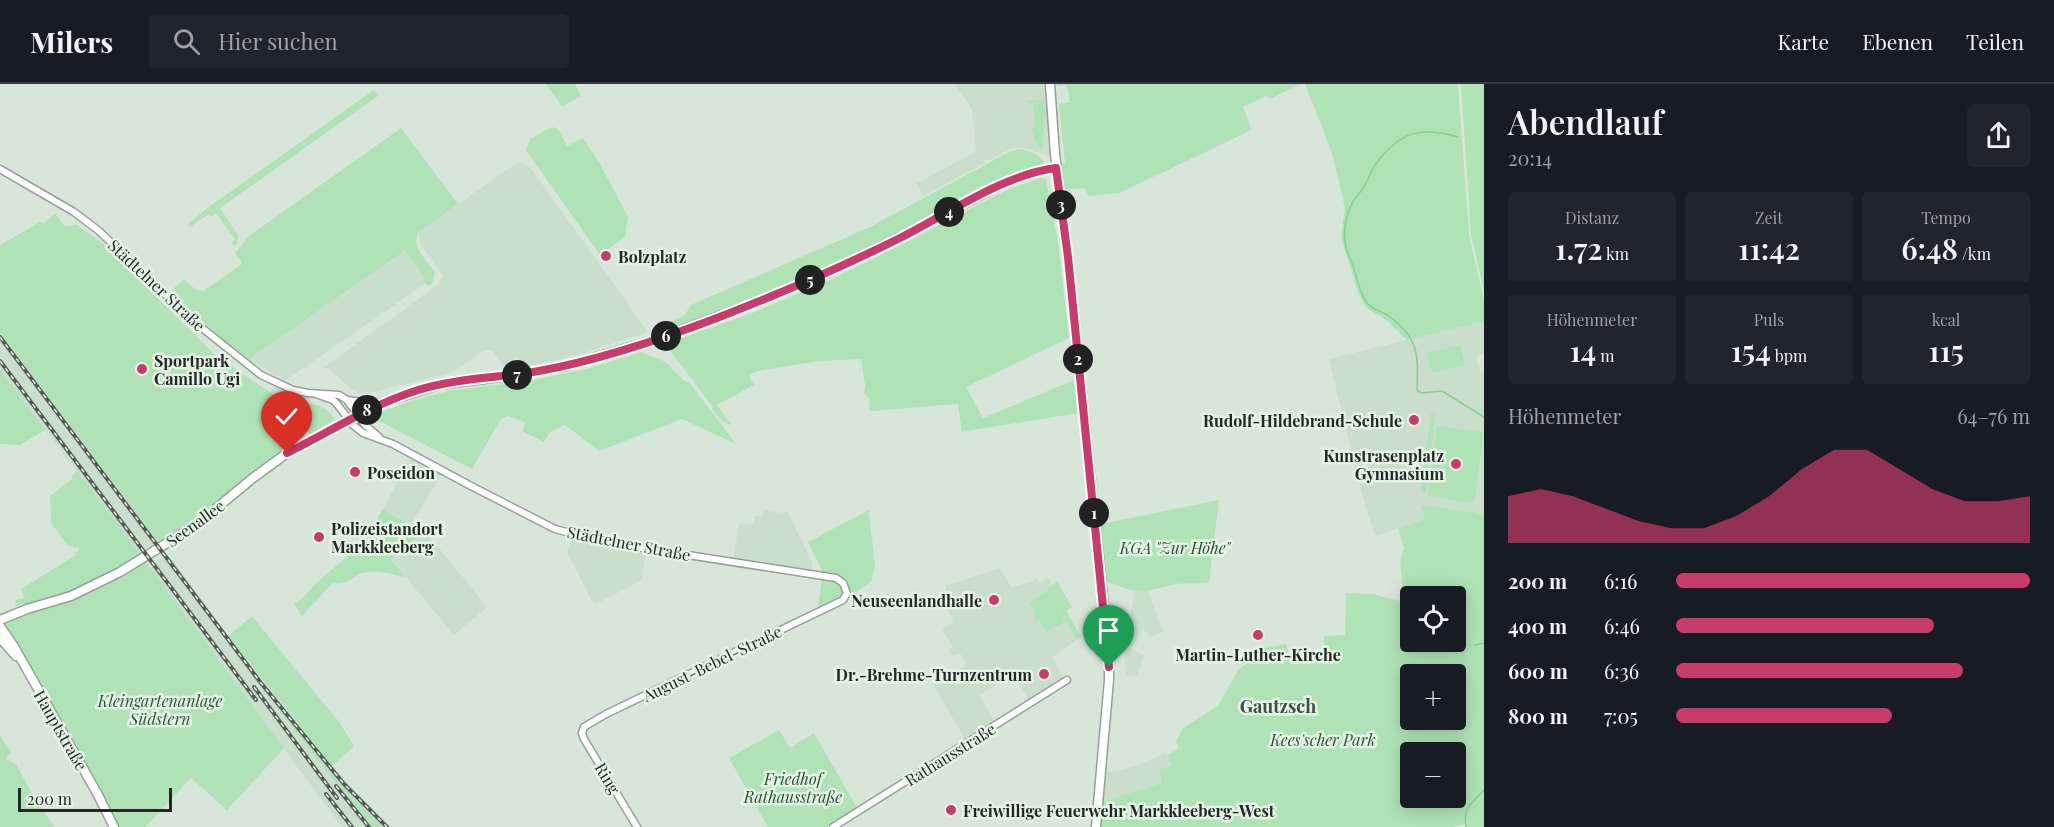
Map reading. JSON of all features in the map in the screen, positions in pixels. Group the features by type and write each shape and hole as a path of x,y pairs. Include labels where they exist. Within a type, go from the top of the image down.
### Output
{"main road":[{"path":"1050,84 1056,168 1068,257 1109,655 1109,680 1096,827"},
{"name":"Seenallee","path":"0,620 27,609 72,596 120,572 196,525 287,453 379,404 438,385 566,366 660,338 763,300 827,273 1010,180 1037,171 1056,168"},
{"name":"Hauptstraße","path":"0,626 98,794 114,827"},
{"name":"Hauptstraße","path":"0,638 24,666"}],"street":[{"name":"Städtelner Straße","path":"0,169 74,212 99,231 192,320 261,375 293,390 333,400 363,433 380,437"},
{"name":"Städtelner Straße","path":"316,394 334,394 347,400 365,425 380,437 524,514 562,531 615,544 836,578 846,588 847,594 843,600"},
{"name":"Seenallee","path":"347,400 379,404"},
{"name":"August-Bebel-Straße","path":"583,728 606,714 843,600"},
{"name":"Rathausstraße","path":"833,827 1067,680"},
{"name":"Ring","path":"583,728 584,739 637,827"}],"shaded area":[{"path":"954,84 1050,84 1055,156 1021,147 1010,149 990,160 984,160 985,163 923,196 917,183 976,152 972,109"},
{"path":"520,162 529,166 648,332 581,354 533,365 523,365 516,358 505,367 492,350 485,350 453,372 366,394 351,389 329,369 323,368 438,285 443,276 422,246 418,233"},
{"path":"406,251 426,283 285,381 249,359"},
{"name":"Rudolf-Hildebrand-Schule","path":"1484,321 1484,354 1476,356 1480,372 1484,371 1484,516 1473,512 1422,505 1426,519 1375,536 1361,491 1329,359"},
{"path":"0,332 158,541 139,552 54,442 0,369"},
{"path":"412,455 444,471 411,524 383,509"},
{"path":"764,510 783,513 787,511 812,562 812,575 733,562 739,523 753,525 755,516 763,516"},
{"path":"423,532 487,607 454,635 391,559"},
{"path":"571,541 646,554 641,581 594,605 567,552"},
{"path":"168,554 245,659 362,800 390,827 342,827 150,569 151,565"},
{"path":"1000,568 1012,588 1037,579 1039,583 1048,577 1052,585 1057,582 1072,607 1066,611 1081,637 1052,657 1065,682 1031,703 1014,675 980,695 996,725 967,743 933,684 967,665 960,653 952,656 949,650 953,647 942,629 954,622 946,607 951,604 945,586"},
{"path":"1148,590 1163,632 1150,637 1142,630 1131,649 1144,655 1137,676 1126,675 1124,647 1135,591"},
{"path":"1165,753 1172,766 1161,784 1098,803 1100,774 1137,766"}],"green space":[{"path":"546,84 575,84 581,96 562,106"},
{"path":"1057,84 1301,84 1270,99 1266,96 1243,107 1252,130 1119,193 1089,196 1084,188 1059,190 1056,165 1065,163 1059,104 1070,102 1067,85 1057,86"},
{"path":"1305,84 1458,84 1469,235 1484,300 1484,321 1407,340 1386,320 1365,307 1357,290 1341,237 1345,208 1332,153"},
{"path":"1461,84 1484,84 1484,292 1471,234"},
{"path":"374,90 378,96 220,208 238,235 238,243 234,246 232,243 235,239 216,213 211,217 209,214 190,227 188,224 210,206"},
{"path":"1043,100 1045,102 1041,150 1031,128 1035,127 1033,103 1028,101"},
{"path":"552,127 558,129 567,146 583,138 599,162 628,217 625,237 600,255 526,150 530,139"},
{"path":"401,128 458,204 418,233 416,238 418,249 435,272 433,283 428,286 423,280 425,278 405,251 249,359 220,337 172,293 184,279 196,290 203,291 241,265 235,253 249,236"},
{"path":"1021,149 1038,155 1045,163 1001,179 893,236 782,287 661,332 659,327 684,316 691,305 870,227 1009,152"},
{"path":"1041,178 1046,179 1058,242 1069,338 966,387 983,418 1074,380 1078,413 962,432 958,404 870,411 869,398 864,393 861,359 820,361 757,371 749,375 754,385 717,405 731,424 728,425 721,421 665,344 755,312 834,278 1007,190"},
{"name":"Sportpark Camillo Ugi","path":"55,214 65,226 77,225 101,242 216,356 276,396 320,406 335,419 309,435 308,431 302,435 306,438 279,455 202,517 160,544 0,332 0,245 40,222 44,223"},
{"path":"1460,345 1465,365 1432,373 1427,353"},
{"path":"641,352 666,362 684,381 689,382 736,444 682,419 599,451 565,425 550,432 544,442 522,431 526,423 508,416 501,419 472,469 377,420 379,413 448,391 529,381 590,368"},
{"path":"0,369 45,430 20,445 0,444"},
{"path":"1431,413 1436,413 1426,493 1421,492"},
{"name":"Kunstrasenplatz Gymnasium","path":"1437,426 1484,432 1474,503 1428,496"},
{"path":"77,471 143,555 74,591 17,606 16,600 25,598 21,589 79,551 79,548 68,546 51,523 50,496 72,479"},
{"name":"KGA \"Zur Höhe\"","path":"1219,500 1209,583 1176,584 1152,590 1134,591 1102,582 1096,525"},
{"name":"Kees'scher Park","path":"1421,505 1473,512 1484,516 1484,827 1466,827 1465,824 1454,827 1096,827 1098,803 1162,783 1159,770 1172,766 1167,755 1179,749 1176,741 1183,728 1219,705 1237,671 1251,660 1249,651 1286,644 1289,655 1324,651 1324,636 1345,635 1346,593 1373,594 1400,601 1400,652 1466,652 1466,586 1402,586 1400,561 1404,548 1398,528 1425,519"},
{"path":"383,509 423,532 391,559 406,578 373,572 363,573 348,581 333,583 302,616 294,604 364,542"},
{"path":"869,510 875,567 871,582 855,593 850,592 818,608 823,572 808,542"},
{"name":"Kleingartenanlage Südstern","path":"143,558 284,748 227,810 191,778 145,827 114,827 0,620 57,601"},
{"path":"1057,582 1072,607 1066,611 1081,637 1077,640 1047,589"},
{"path":"1048,591 1065,622 1046,632 1039,620 1036,621 1033,616 1036,614 1029,602"},
{"path":"252,616 340,723 354,746 332,766 228,636"},
{"path":"269,696 343,786 383,827 372,827"},
{"name":"Friedhof Rathausstraße","path":"779,730 790,748 814,733 859,811 833,827 768,827 729,758"},
{"path":"0,735 11,752 6,759 16,764 37,803 55,827 0,827"}],"waterway":[{"path":"1458,137 1423,132 1404,137 1396,143 1376,164 1351,205 1345,223 1344,236 1347,251 1367,303 1400,325 1412,341 1417,358 1417,390 1421,393 1442,391 1484,417"},
{"path":"1475,645 1484,643"},
{"path":"1466,827 1467,810 1484,790"}],"railway":[{"path":"0,337 261,683 344,784 387,827"},
{"path":"0,361 256,700"},
{"path":"254,687 337,798"},
{"path":"336,786 369,827"},
{"path":"326,794 352,827"}],"place":[{"name":"Bolzplatz","path":"606,256"},
{"name":"Sportpark Camillo Ugi","path":"142,369"},
{"name":"Rudolf-Hildebrand-Schule","path":"1414,420"},
{"name":"Kunstrasenplatz Gymnasium","path":"1456,464"},
{"name":"Poseidon","path":"355,472"},
{"name":"Polizeistandort Markkleeberg","path":"319,537"},
{"name":"Neuseenlandhalle","path":"994,600"},
{"name":"Martin-Luther-Kirche","path":"1258,635"},
{"name":"Dr.-Brehme-Turnzentrum","path":"1044,674"},
{"name":"Freiwillige Feuerwehr Markkleeberg-West","path":"951,810"}],"district":[{"name":"Gautzsch","path":"1278,706"}],"route":[{"path":"287,453 379,404 417,390 588,361 692,327 763,300 866,255 1010,180 1037,171 1056,168 1068,257 1109,667"}]}
